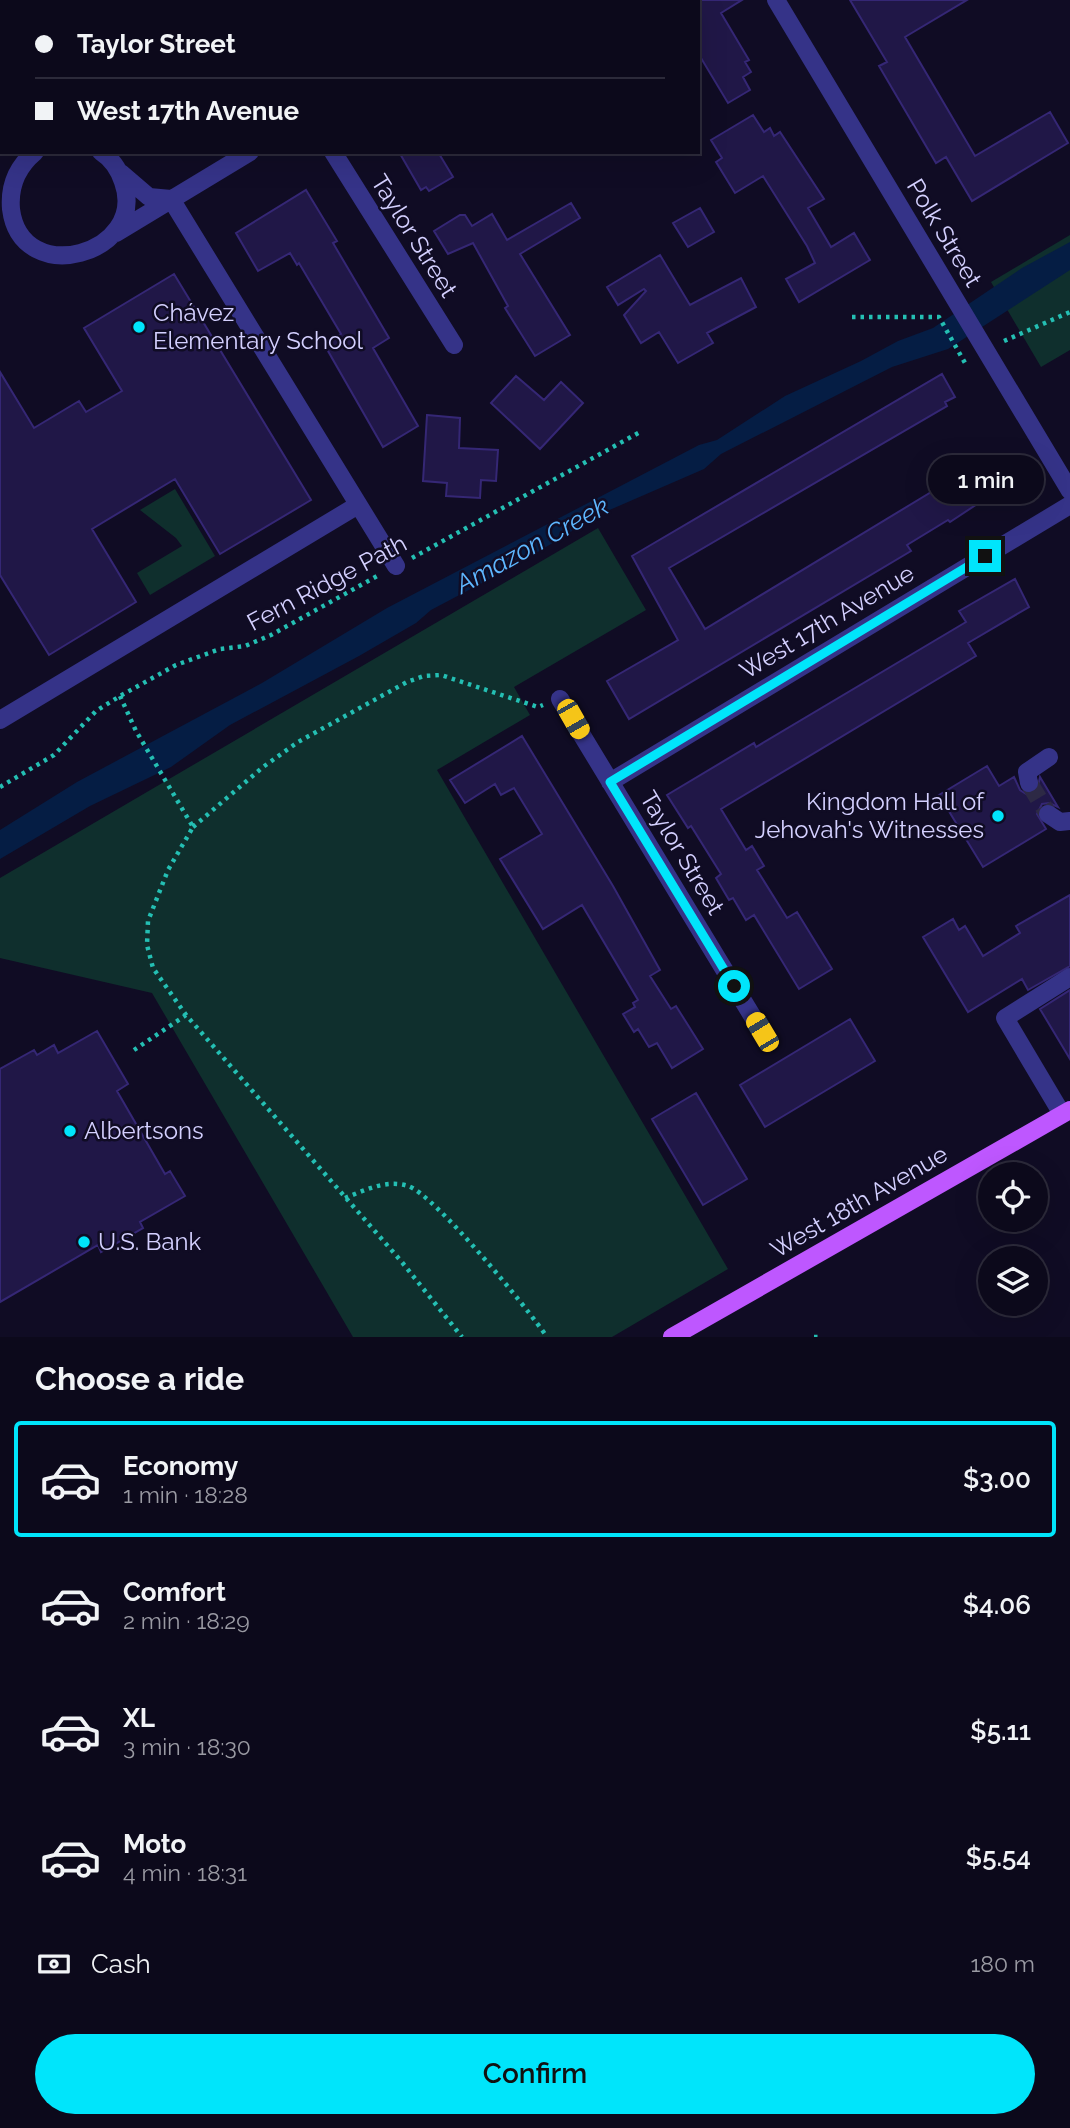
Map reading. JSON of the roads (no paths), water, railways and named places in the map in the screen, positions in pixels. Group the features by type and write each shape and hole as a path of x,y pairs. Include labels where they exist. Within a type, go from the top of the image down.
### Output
{"main road":[{"name":"West 18th Avenue","path":"672,1337 1066,1112"}],"street":[{"name":"Polk Street","path":"776,0 1070,491"},
{"path":"33,154 14,178 10,197 14,220 27,241 53,256 68,257 85,252 247,154"},
{"path":"103,154 149,197 171,200"},
{"name":"Taylor Street","path":"333,154 454,345"},
{"path":"116,233 126,207 125,188 119,171"},
{"path":"171,200 396,566"},
{"path":"0,720 358,505"},
{"name":"West 17th Avenue","path":"610,782 1070,505"},
{"name":"Taylor Street","path":"561,699 762,1032"},
{"path":"1030,783 1027,772 1049,757"},
{"path":"1048,814 1060,822 1070,821"},
{"path":"1066,1112 1005,1018 1070,977"}],"water":[{"name":"Amazon Creek","path":"1070,242 1070,270 948,349 892,367 721,454 704,469 598,515 520,563 431,610 416,623 359,656 230,725 171,767 90,806 0,859 0,830 77,782 262,683 387,608 699,445 717,440 785,396 898,341 933,328 1022,268"}],"tunnel":[{"path":"1029,783 1048,814"}],"place":[{"name":"Chávez Elementary School","path":"139,327"},
{"name":"Kingdom Hall of Jehovah's Witnesses","path":"998,816"},
{"name":"Albertsons","path":"70,1131"},
{"name":"U.S. Bank","path":"84,1242"}]}
